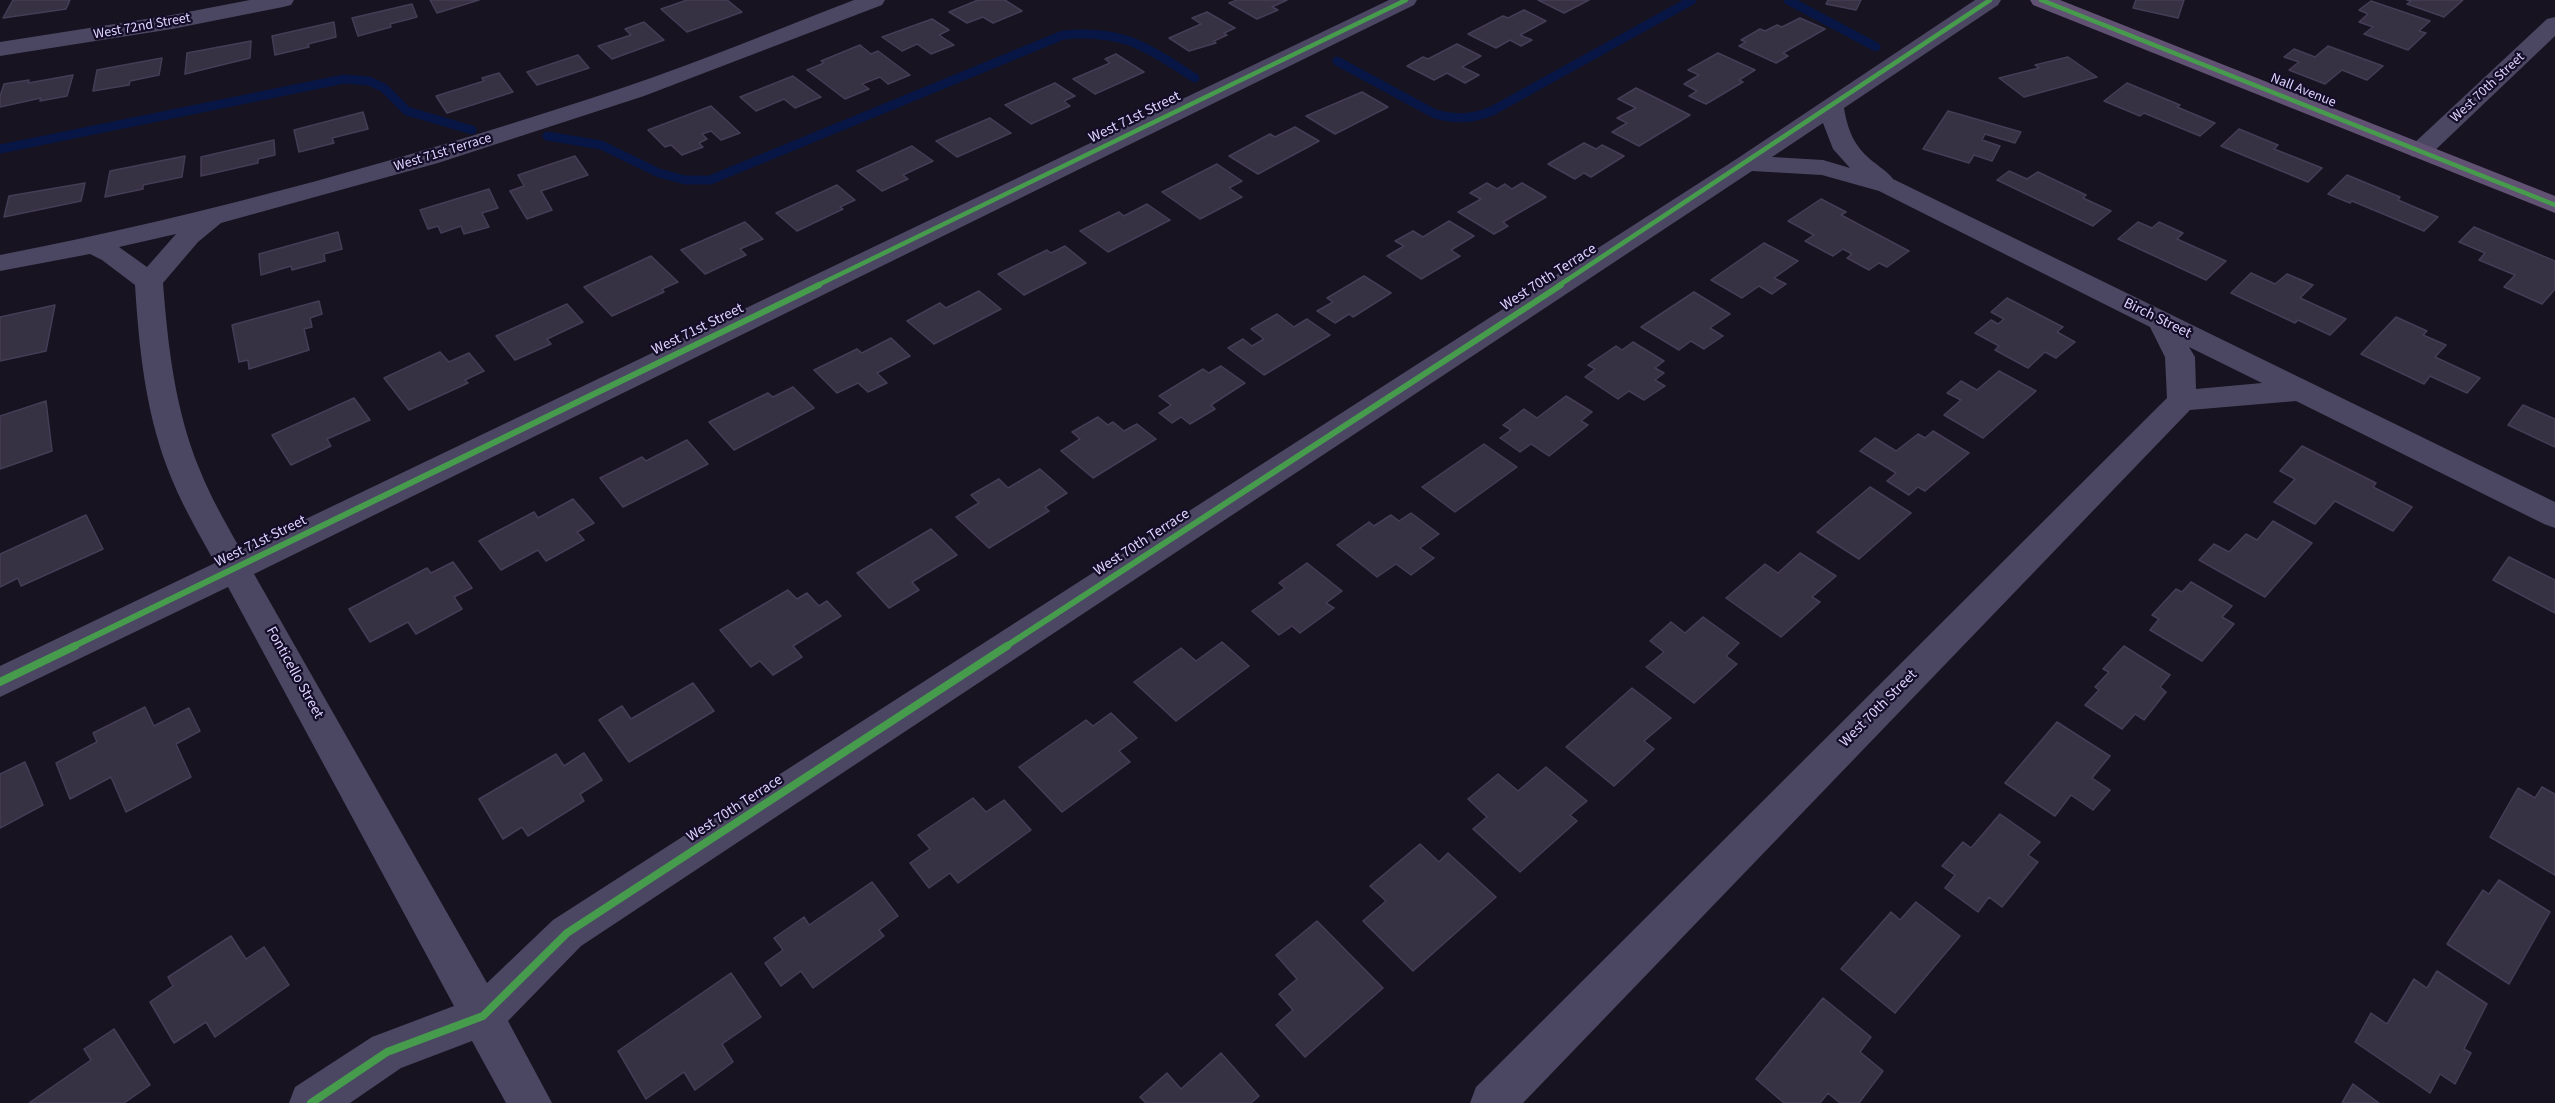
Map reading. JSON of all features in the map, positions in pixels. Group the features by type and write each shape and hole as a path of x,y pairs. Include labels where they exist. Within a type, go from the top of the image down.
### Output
{"main road":[{"name":"Nall Avenue","path":"2041,0 2555,205"}],"street":[{"name":"West 72nd Street","path":"0,49 172,22 284,0"},
{"name":"West 71st Terrace","path":"0,263 93,245 215,217 321,189 517,131 636,91 874,0"},
{"name":"West 71st Street","path":"0,682 1406,0"},
{"name":"West 70th Terrace","path":"311,1103 387,1052 483,1016 567,933 1747,163 1990,0"},
{"name":"West 70th Street","path":"2420,151 2555,24"},
{"path":"1832,106 1835,133 1852,159 1888,186"},
{"name":"Birch Street","path":"1747,163 1823,168 1888,186 2555,516"},
{"path":"93,245 112,254 148,282 189,236 215,217"},
{"name":"Fonticello Street","path":"148,282 153,354 163,404 183,468 220,542 530,1103"},
{"path":"2160,320 2180,357 2182,401 2302,390"},
{"name":"West 70th Street","path":"1492,1103 2182,401"}],"building":[{"path":"13,0 70,0 66,9 3,18"},
{"path":"430,0 479,0 437,13"},
{"path":"687,0 727,0 742,12 687,32 661,9"},
{"path":"978,0 1005,0 1022,11 993,23 983,17 967,23 949,12"},
{"path":"1237,0 1287,0 1272,7 1278,10 1257,19 1229,3"},
{"path":"1538,0 1589,0 1564,13"},
{"path":"1828,0 1861,0 1856,10 1826,4"},
{"path":"2136,0 2184,0 2178,18 2133,8"},
{"path":"2407,0 2463,0 2444,17 2407,4 2411,1"},
{"path":"2371,1 2430,21 2419,31 2426,33 2408,50 2364,34 2373,27 2359,22 2368,14 2359,10"},
{"path":"412,4 417,17 358,36 352,18"},
{"path":"1524,10 1546,21 1520,35 1532,40 1521,46 1510,40 1496,48 1468,34 1503,16 1508,18"},
{"path":"1207,12 1235,28 1224,33 1227,35 1214,41 1216,43 1189,51 1169,38 1201,24 1192,18"},
{"path":"1800,18 1825,29 1783,53 1788,56 1776,63 1739,46 1746,42 1741,40 1760,29 1765,31 1777,25 1782,27"},
{"path":"932,19 949,30 939,35 954,45 931,54 917,44 902,51 882,37"},
{"path":"334,22 336,37 308,44 309,47 275,55 272,36"},
{"path":"644,22 664,40 612,59 598,46 631,35 625,29"},
{"path":"251,41 250,58 185,74 187,53"},
{"path":"1457,44 1481,56 1462,67 1479,75 1465,83 1447,73 1434,80 1407,66 1423,57 1428,59"},
{"path":"860,45 871,54 878,51 910,75 888,84 880,77 862,84 869,89 845,99 807,70 824,63 821,61"},
{"path":"2328,46 2383,66 2367,80 2342,70 2325,84 2289,70 2299,62 2284,57 2294,49 2315,57"},
{"path":"1718,53 1755,70 1739,80 1743,82 1706,104 1689,96 1697,91 1684,84 1699,75 1688,70"},
{"path":"1116,54 1144,72 1095,94 1073,79 1110,63 1105,59"},
{"path":"578,55 589,68 537,85 527,72"},
{"path":"2068,57 2097,77 2024,97 1999,78 2039,68 2035,65"},
{"path":"162,58 159,75 130,81 129,85 93,91 97,70"},
{"path":"499,73 513,92 447,113 436,96 484,81 482,78"},
{"path":"73,75 67,96 40,101 41,98 0,107 0,96 4,84 29,80 28,83"},
{"path":"793,76 821,97 795,108 784,99 756,111 740,97"},
{"path":"1055,83 1075,96 1064,101 1070,106 1031,124 1005,105"},
{"path":"2127,83 2180,105 2177,107 2215,123 2200,136 2144,113 2140,116 2104,101"},
{"path":"1636,88 1690,115 1639,146 1612,132 1627,123 1617,118 1636,108 1618,99"},
{"path":"1362,92 1388,107 1335,134 1306,116"},
{"path":"711,106 740,133 721,140 711,131 702,134 707,139 699,143 703,147 682,155 671,145 665,147 648,130"},
{"path":"1948,111 2021,132 2015,143 1985,134 1982,140 2000,146 1992,161 1974,155 1969,163 1923,149"},
{"path":"363,112 368,129 332,138 334,143 299,152 294,130"},
{"path":"990,118 1011,133 957,157 936,141"},
{"path":"1295,127 1319,141 1258,174 1229,156 1270,134 1275,137"},
{"path":"2239,129 2278,145 2274,149 2322,168 2308,182 2221,146"},
{"path":"274,140 275,155 258,159 258,163 201,176 201,157"},
{"path":"1584,143 1596,149 1602,145 1624,156 1591,177 1584,173 1575,179 1548,164"},
{"path":"912,146 933,161 903,175 908,179 882,191 857,171"},
{"path":"185,156 182,177 143,185 143,189 105,197 110,171"},
{"path":"575,156 588,175 541,191 552,210 527,219 510,191 524,186 518,175"},
{"path":"1217,164 1242,181 1229,188 1242,197 1200,219 1162,192"},
{"path":"2009,171 2027,179 2038,172 2086,195 2083,198 2111,211 2093,226 1997,180"},
{"path":"2347,175 2400,197 2398,200 2438,217 2424,231 2352,201 2350,203 2328,194"},
{"path":"85,183 81,201 4,217 9,196"},
{"path":"1487,183 1497,189 1505,184 1512,189 1522,183 1546,197 1503,222 1508,226 1494,234 1458,212 1481,199 1470,193"},
{"path":"837,185 855,200 840,207 843,209 797,231 776,213"},
{"path":"489,189 498,208 482,213 489,227 464,234 461,226 441,233 438,226 428,229 420,210"},
{"path":"1821,199 1846,212 1841,215 1909,251 1887,267 1879,263 1869,270 1847,258 1852,254 1843,249 1833,256 1805,241 1814,235 1788,221"},
{"path":"1147,204 1170,220 1108,252 1080,231 1119,212 1124,216"},
{"path":"1449,221 1474,236 1451,250 1460,256 1421,279 1387,256 1404,246 1395,241 1413,231 1423,237"},
{"path":"745,222 763,239 740,249 746,255 705,274 681,250"},
{"path":"2138,222 2152,228 2159,222 2183,233 2177,239 2226,261 2206,280 2118,239"},
{"path":"2474,227 2555,261 2555,289 2542,304 2504,287 2515,275 2479,260 2485,253 2459,242"},
{"path":"338,232 342,249 324,254 325,261 292,270 291,266 261,275 259,254"},
{"path":"1764,243 1798,261 1774,278 1786,284 1772,294 1759,286 1742,298 1711,280"},
{"path":"1065,246 1086,263 1024,295 998,274 1047,250 1051,253"},
{"path":"651,256 678,282 662,289 664,292 612,316 584,287"},
{"path":"2251,273 2275,284 2287,274 2313,285 2300,298 2346,319 2330,335 2298,320 2295,323 2231,293"},
{"path":"1364,276 1391,293 1353,317 1349,314 1335,323 1317,311 1333,302 1327,298"},
{"path":"979,291 1001,309 934,344 907,321 940,303 946,308"},
{"path":"1694,292 1730,314 1710,328 1723,336 1704,349 1691,341 1679,350 1641,327"},
{"path":"2007,298 2063,327 2057,332 2075,342 2056,358 2045,352 2028,368 1995,350 1999,346 1975,333 1991,320 1998,324 2004,319 1991,312"},
{"path":"319,301 322,314 310,318 312,327 304,329 309,350 249,369 248,360 239,362 232,325"},
{"path":"567,304 583,322 547,339 551,344 515,360 496,336"},
{"path":"55,305 46,351 0,361 0,317"},
{"path":"1277,314 1294,327 1307,319 1330,335 1264,375 1228,348 1243,339 1252,346 1264,339 1251,329"},
{"path":"2396,317 2427,331 2423,335 2446,345 2435,357 2480,378 2467,393 2430,376 2424,384 2361,354"},
{"path":"891,338 910,356 877,373 887,383 868,392 858,383 837,393 814,370 857,349 862,353"},
{"path":"1633,342 1664,361 1655,368 1664,373 1655,380 1665,386 1644,400 1629,391 1618,399 1585,377 1595,369 1588,365 1616,346 1622,350"},
{"path":"440,352 449,362 469,353 484,371 465,380 468,383 409,410 384,378"},
{"path":"1221,366 1245,383 1211,405 1215,409 1190,424 1181,417 1172,423 1159,413 1171,405 1159,396 1203,369 1209,373"},
{"path":"1999,371 2036,391 1983,438 1944,415 1961,400 1947,393 1961,381 1977,390"},
{"path":"793,387 814,408 734,450 709,422 768,393 773,397"},
{"path":"1566,396 1592,412 1581,421 1588,425 1549,456 1531,444 1520,452 1500,438 1511,430 1503,425 1524,409 1537,418"},
{"path":"354,398 370,420 327,439 331,446 291,465 272,435"},
{"path":"46,401 52,451 0,469 0,416"},
{"path":"2523,405 2555,419 2555,447 2508,425"},
{"path":"1098,417 1108,425 1113,422 1124,431 1137,424 1156,439 1093,478 1061,451 1080,439 1072,432"},
{"path":"1933,431 1969,453 1925,491 1918,487 1909,495 1887,481 1896,473 1860,451 1875,438 1896,451 1918,434 1925,438"},
{"path":"687,440 708,464 623,507 600,478 642,457 646,461"},
{"path":"1484,444 1517,467 1455,512 1422,487"},
{"path":"2302,446 2376,483 2373,487 2412,507 2393,531 2335,501 2315,524 2274,502 2295,479 2280,471"},
{"path":"1040,469 1067,493 1045,507 1049,511 989,548 956,517 979,503 971,495 999,479 1008,488"},
{"path":"1870,487 1911,513 1859,559 1817,532"},
{"path":"573,499 594,523 577,532 584,540 546,561 538,550 501,570 479,541 534,512 538,518"},
{"path":"1411,513 1439,534 1420,548 1434,558 1411,575 1396,564 1377,577 1337,545 1369,522 1374,526 1391,515 1399,521"},
{"path":"86,515 103,549 21,586 18,578 0,587 0,554"},
{"path":"2273,521 2312,543 2265,597 2199,560 2214,544 2229,552 2246,534 2257,540"},
{"path":"931,529 957,555 912,582 919,590 889,608 857,573"},
{"path":"1800,553 1836,576 1812,597 1820,602 1781,637 1726,598 1765,564 1778,573"},
{"path":"2509,557 2555,580 2555,613 2493,580"},
{"path":"453,562 472,588 454,597 462,609 416,634 408,622 370,642 349,609 427,568 431,573"},
{"path":"1307,563 1342,591 1326,603 1334,608 1300,633 1292,626 1279,635 1252,611 1285,588 1279,583"},
{"path":"2191,582 2232,606 2222,617 2234,624 2202,661 2150,630 2159,619 2152,615 2176,589 2182,592"},
{"path":"788,590 797,599 807,593 819,606 827,601 841,616 793,646 802,657 773,675 760,661 751,667 720,630"},
{"path":"1703,617 1739,643 1726,656 1737,664 1694,703 1646,667 1664,652 1650,641 1671,622 1685,633"},
{"path":"1222,642 1249,666 1176,721 1134,682 1181,648 1196,661"},
{"path":"2124,646 2170,675 2160,687 2166,692 2144,720 2135,714 2122,729 2085,705 2099,690 2095,687 2109,672 2103,669"},
{"path":"693,683 714,711 629,762 599,720 622,706 631,719"},
{"path":"1632,688 1671,718 1644,741 1654,749 1614,786 1566,747"},
{"path":"145,707 154,726 189,708 200,731 176,744 191,777 126,812 111,777 70,799 56,763 97,742 93,733"},
{"path":"1111,713 1137,738 1119,751 1130,762 1062,812 1019,767 1086,720 1093,726"},
{"path":"2057,722 2110,756 2092,778 2110,790 2093,810 2071,795 2055,816 2005,783"},
{"path":"584,753 602,780 580,794 584,801 528,836 522,827 503,839 479,799 556,754 564,766"},
{"path":"25,762 43,805 0,828 0,774"},
{"path":"1546,767 1587,801 1570,815 1577,821 1520,872 1473,829 1487,817 1468,799 1498,774 1518,791"},
{"path":"2542,787 2555,794 2555,875 2490,837 2518,788 2535,798"},
{"path":"973,798 986,812 1004,800 1031,830 958,883 950,873 929,888 910,863 930,849 918,835"},
{"path":"2000,814 2040,842 2028,855 2038,862 2002,907 1989,897 1978,912 1945,888 1955,875 1942,866 1963,842 1971,848"},
{"path":"1420,844 1439,862 1448,853 1496,897 1413,971 1363,921 1386,901 1370,886"},
{"path":"2499,880 2550,912 2509,984 2447,944 2483,890 2489,894"},
{"path":"872,882 898,916 879,930 884,936 813,988 801,971 781,986 765,963 783,950 774,938 804,917 809,925"},
{"path":"1916,902 1960,936 1895,1013 1841,969 1891,912 1900,920"},
{"path":"1317,921 1383,988 1305,1057 1276,1025 1293,1010 1279,994 1297,979 1276,955"},
{"path":"231,936 246,959 264,947 289,985 215,1037 206,1022 174,1043 150,1002 173,986 168,977"},
{"path":"2437,971 2487,1004 2464,1049 2471,1053 2455,1084 2440,1074 2430,1093 2355,1042 2371,1013 2387,1024 2414,979 2427,988"},
{"path":"731,973 761,1017 722,1044 733,1062 695,1090 684,1072 646,1099 618,1051"},
{"path":"1823,998 1871,1037 1860,1052 1883,1071 1859,1103 1840,1103 1828,1093 1820,1103 1784,1103 1756,1079"},
{"path":"114,1029 150,1085 124,1103 29,1103 91,1060 84,1049"},
{"path":"1221,1053 1259,1096 1251,1103 1146,1103 1140,1097 1167,1073 1181,1089"},
{"path":"2353,1084 2379,1103 2342,1103"}],"waterway":[{"path":"1337,61 1435,114 1457,118 1478,116 1492,111 1692,0"},
{"path":"1788,0 1876,47"},
{"path":"547,136 601,145 659,173 685,180 710,180 1063,35 1084,34 1118,38 1148,49 1195,78"},
{"path":"0,149 344,79 369,81 384,88 407,111 472,130"}],"cycle path":[{"path":"0,682 1406,0"},
{"path":"311,1103 387,1052 483,1016 567,933 1747,163 1990,0"},
{"path":"2041,0 2555,205"}]}
